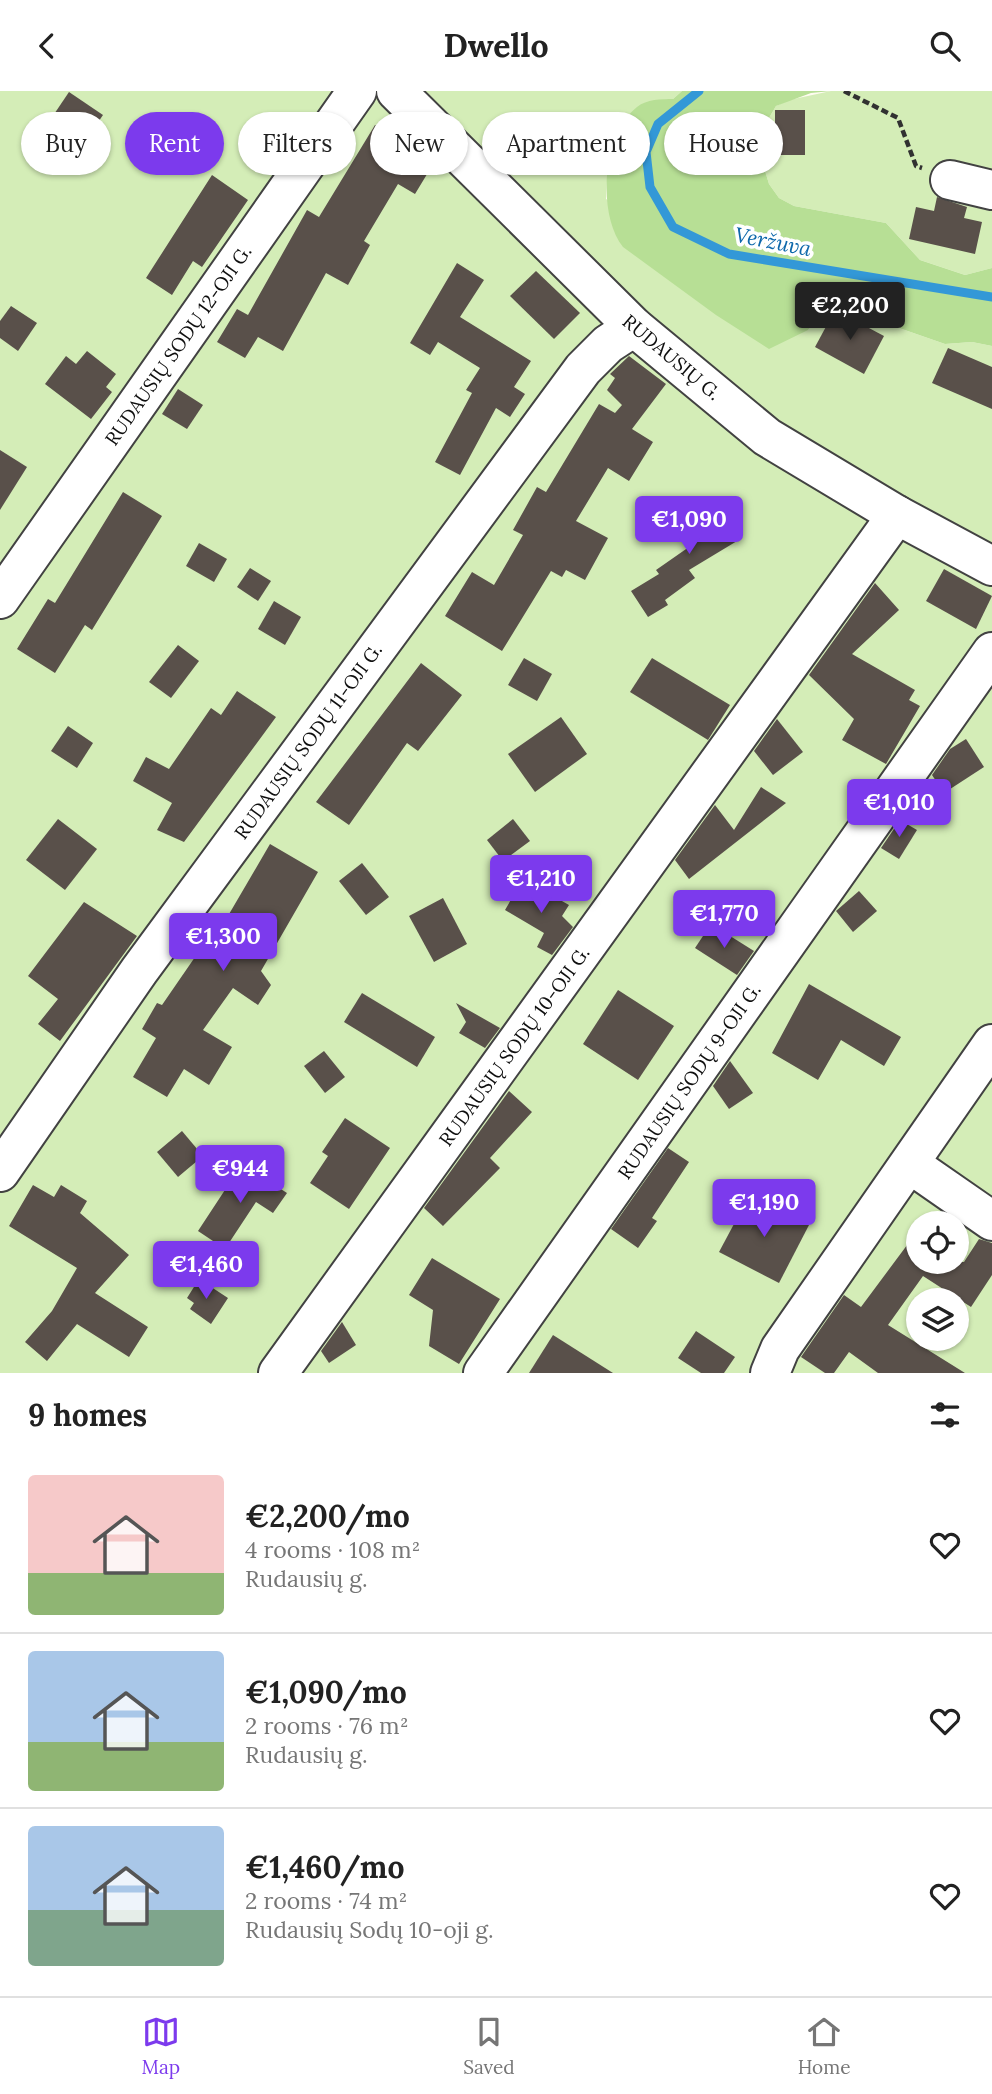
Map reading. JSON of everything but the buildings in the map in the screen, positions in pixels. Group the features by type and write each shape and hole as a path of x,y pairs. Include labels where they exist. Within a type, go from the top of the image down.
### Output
{"street":[{"name":"RUDAUSIŲ SODŲ 12-OJI G.","path":"0,599 357,91"},
{"name":"RUDAUSIŲ G.","path":"396,91 634,327 767,437 897,515 992,566"},
{"path":"950,180 992,190"},
{"name":"RUDAUSIŲ SODŲ 11-OJI G.","path":"0,1172 139,971 583,369 608,345 634,327"},
{"name":"RUDAUSIŲ SODŲ 10-OJI G.","path":"278,1373 897,515"},
{"name":"RUDAUSIŲ SODŲ 9-OJI G.","path":"483,1373 992,652"},
{"path":"770,1373 780,1349 992,1045"},
{"path":"910,1164 992,1221"}],"path":[{"path":"844,91 898,118 916,166 950,180"}],"green space":[{"path":"0,91 682,91 673,99 658,101 644,112 482,112 482,175 608,175 606,199 808,330 833,305 945,344 972,342 992,346 992,1373 0,1373"},
{"path":"682,91 831,91 811,93 776,106 772,112 664,112 664,175 766,175 779,198 794,206 886,223 920,260 965,275 992,268 992,346 972,342 945,344 833,305 808,330 769,349 716,315 623,247 609,215 607,175 650,175 650,112 632,112 641,104 650,101 673,99"},
{"path":"831,91 992,91 992,268 965,275 920,260 886,223 794,206 779,198 766,175 783,175 783,112 772,112 776,106 789,100"}],"waterway":[{"name":"Veržuva","path":"699,91 658,124 646,152 650,187 673,227 729,254 992,297"}]}
